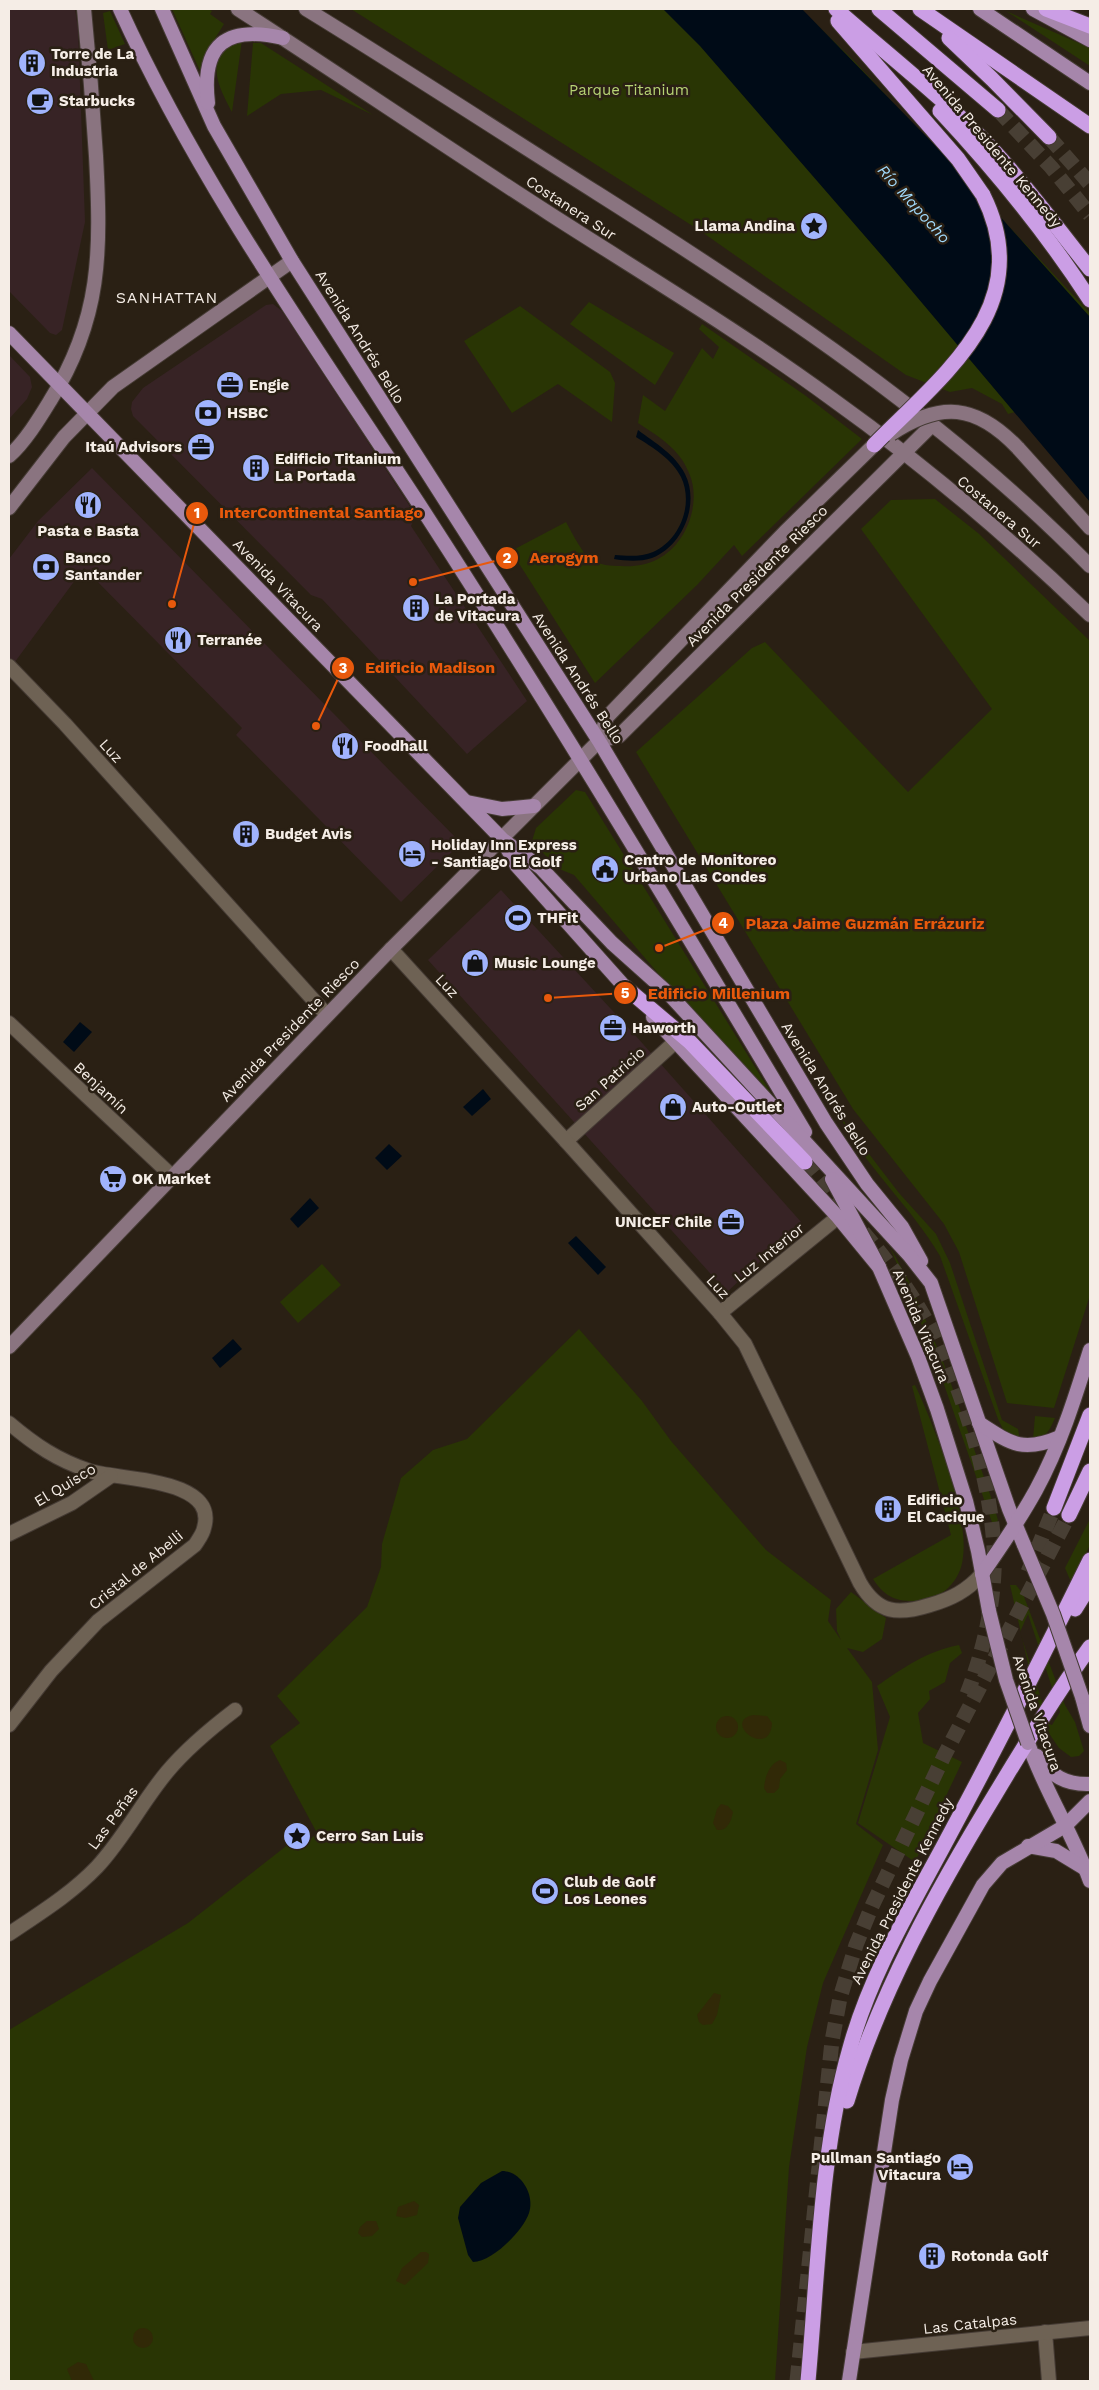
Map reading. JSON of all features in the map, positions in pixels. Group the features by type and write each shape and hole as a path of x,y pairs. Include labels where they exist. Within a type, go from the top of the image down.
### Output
{"highway":[{"path":"827,9 958,159 983,195 995,223 1000,251 997,288 992,304 966,349 874,445"},
{"path":"836,9 947,105 991,148 1032,194 1090,269"},
{"path":"879,9 998,110"},
{"path":"915,9 987,73 1049,137"},
{"path":"920,9 1090,126"},
{"path":"1046,9 1090,26"},
{"name":"Avenida Presidente Kennedy","path":"900,65 1008,187 1070,269 1090,300"},
{"path":"625,988 696,1048 805,1162"},
{"path":"1054,1508 1090,1416"},
{"path":"1069,1515 1090,1471"},
{"name":"Avenida Presidente Kennedy","path":"808,2381 827,2170 849,2049 874,1980 1042,1658 1090,1560"},
{"path":"1042,1658 1090,1585"},
{"path":"827,2170 865,2048 916,1934 985,1810 1051,1703 1090,1647"}],"main road":[{"path":"10,455 41,417 60,386 84,332 95,290 99,257 93,92 84,9"},
{"path":"120,9 178,122 224,204 430,520 580,760 820,1157 879,1267"},
{"name":"Avenida Andrés Bello","path":"162,9 214,126 292,261 599,741 816,1106 867,1184 902,1227 930,1283"},
{"name":"Costanera Sur","path":"238,9 410,124 734,331 830,397 904,454 1022,552 1090,615"},
{"name":"Costanera Sur","path":"306,9 473,112 772,306 932,425 1009,489 1090,566"},
{"path":"980,9 1090,83"},
{"path":"1033,9 1090,40"},
{"path":"214,126 210,111 207,74 210,61 217,47 226,39 248,33 283,38"},
{"path":"9,508 86,411 113,387 272,277 292,261"},
{"name":"Avenida Vitacura","path":"9,333 502,839 541,868 612,943 662,987 872,1213 930,1283 1015,1524 1053,1614 1082,1697 1090,1726"},
{"path":"874,445 921,416 938,412 955,411 986,421 1018,448 1090,528"},
{"name":"Avenida Presidente Riesco","path":"599,741 619,736 932,425"},
{"name":"Avenida Presidente Riesco","path":"10,1342 391,949 599,741 607,716 874,445"},
{"path":"466,802 502,810 534,806"},
{"name":"Avenida Vitacura","path":"502,839 516,866 625,988 838,1217 879,1267 914,1348 937,1409 966,1501 989,1611 1006,1680 1028,1743 1088,1875"},
{"path":"982,1574 1035,1491 1060,1437 1090,1350"},
{"path":"979,1423 1014,1443 1029,1446 1060,1437"},
{"path":"1039,1766 1060,1779 1071,1783 1090,1784"},
{"path":"849,2381 892,2100 908,2035 930,1981 978,1892 1002,1863 1065,1826 1090,1801"},
{"path":"1028,1846 1056,1851 1088,1875"}],"street":[{"name":"Luz","path":"9,666 65,724 327,1015"},
{"name":"Luz","path":"391,949 720,1313 751,1355 826,1514 860,1583 870,1598 884,1608 908,1611 960,1594 982,1574"},
{"name":"Benjamín","path":"9,1023 172,1176"},
{"name":"San Patricio","path":"566,1141 675,1042"},
{"name":"Luz Interior","path":"720,1313 838,1217"},
{"name":"Cristal de Abelli","path":"9,1423 35,1445 50,1454 92,1472 150,1480 182,1490 200,1506 204,1516 204,1529 195,1545 98,1621 51,1670 9,1725"},
{"name":"El Quisco","path":"9,1534 72,1503 111,1476"},
{"name":"Las Peñas","path":"9,1934 52,1906 84,1880 117,1844 176,1761 203,1735 235,1710"},
{"name":"Las Catalpas","path":"853,2352 1090,2328"},
{"path":"1045,2332 1050,2381"}],"shaded area":[{"path":"9,9 75,9 78,28 85,222 62,330 56,335 50,333 9,291"},
{"name":"Edificio Titanium La Portada","path":"273,304 282,311 411,508 414,519 411,526 527,701 467,754 322,599 311,595 133,416 132,402 143,388 266,305"},
{"path":"9,355 30,377 32,387 27,399 9,419"},
{"path":"92,468 461,843 401,902 236,735 242,728 84,568 9,670 9,559 38,521"},
{"path":"501,890 635,1035 802,1223 727,1292 428,960"}],"green space":[{"path":"172,9 208,9 212,11 210,14 224,24 206,53 200,71"},
{"name":"Parque Titanium","path":"351,9 801,9 854,61 1090,313 1090,499 972,360 1015,412 1008,414 1002,404 972,388 950,392 906,375 699,230"},
{"path":"110,11 125,44 108,50 103,13"},
{"path":"1006,11 1090,48 1090,66"},
{"path":"242,40 232,112 218,81 218,63 222,54"},
{"path":"253,43 261,43 373,115 321,90 281,94 247,116"},
{"path":"589,302 674,353 655,385 570,324"},
{"path":"520,306 610,372 615,383 612,422 558,384 512,413 464,341"},
{"path":"702,324 806,396 862,439 742,556 734,545 697,585 595,683 511,551 566,522 588,558 594,562 606,565 630,566 649,563 668,552 677,543 684,533 693,509 693,484 685,464 674,450 661,438 638,423 643,395 665,411 702,348 713,359 719,347 699,329"},
{"path":"935,499 978,533 1090,641 1090,1295 1054,1408 1007,1403 959,1252 944,1224 853,1109 636,752 752,648 765,642 908,792 992,709 861,529 891,500"},
{"path":"576,790 585,792 773,1096 698,1020 574,875 557,868 532,841 536,828"},
{"path":"839,1115 899,1193 936,1234 950,1263 1002,1420 1018,1429 1020,1440 1003,1429 998,1419 940,1256 916,1220 862,1152"},
{"path":"890,1247 911,1285 944,1364 991,1497 998,1520 994,1528 932,1350"},
{"path":"322,1264 341,1285 298,1323 280,1302"},
{"name":"Club de Golf Los Leones","path":"579,1329 642,1401 671,1441 766,1550 831,1600 828,1621 841,1640 837,1631 836,1609 851,1592 886,1618 882,1639 863,1652 847,1648 872,1682 878,1750 856,1824 883,1845 823,1983 807,2047 789,2167 775,2381 9,2381 9,2030 188,1923 290,1843 298,1851 317,1833 270,1746 300,1723 277,1696 367,1607 381,1567 382,1544 401,1478 433,1450 467,1439"},
{"path":"915,1385 940,1446 955,1494 961,1518 963,1557 954,1581 942,1593 926,1600 903,1601 887,1594 873,1579 951,1535 912,1386"},
{"path":"1035,1416 1055,1418 1045,1435 1033,1439"},
{"path":"1090,1519 1090,1545 1071,1582 1065,1568"},
{"path":"1010,1585 1016,1585 1023,1594 1065,1705 1075,1722 1084,1751 1079,1756 1071,1757 1059,1748 1050,1735 1037,1703"},
{"path":"959,1645 962,1653 950,1663 945,1682 929,1691 930,1699 918,1713 923,1743 962,1762 915,1862 858,1823 890,1717 877,1686 906,1667 936,1651"}],"sand":[{"path":"753,1715 767,1716 772,1723 769,1734 764,1738 757,1739 744,1730 742,1724 745,1719"},
{"path":"727,1716 735,1719 738,1727 735,1735 727,1738 719,1735 716,1727 719,1719"},
{"path":"780,1760 786,1763 787,1770 780,1779 779,1788 774,1793 767,1793 764,1788 767,1775 770,1768"},
{"path":"721,1804 728,1806 733,1812 730,1822 726,1827 717,1830 713,1823 717,1809"},
{"path":"714,1993 721,1995 717,2015 712,2024 703,2025 699,2022 697,2015"},
{"path":"414,2201 419,2205 417,2215 405,2218 396,2216 398,2207"},
{"path":"367,2221 376,2221 379,2229 372,2236 362,2237 358,2233 360,2227"},
{"path":"421,2252 429,2254 428,2263 405,2285 396,2281 402,2268"},
{"path":"143,2328 150,2331 153,2338 150,2345 143,2348 136,2345 133,2338 136,2331"},
{"path":"78,2362 86,2364 94,2381 72,2381 67,2369"}],"water":[{"name":"Río Mapocho","path":"663,9 802,9 954,165 1090,317 1090,502 890,265 700,46"},
{"path":"638,430 664,449 681,467 689,486 691,498 686,523 672,544 652,558 628,561 614,559 615,555 644,555 653,552 671,539 682,520 686,498 685,487 677,471 655,449 636,437"},
{"path":"80,1022 92,1032 74,1052 63,1042"},
{"path":"483,1089 491,1099 472,1116 463,1107"},
{"path":"389,1144 402,1156 387,1170 375,1158"},
{"path":"310,1198 319,1208 298,1228 290,1219"},
{"path":"576,1236 606,1267 598,1275 568,1243"},
{"path":"233,1339 242,1349 220,1368 212,1358"},
{"path":"502,2171 515,2175 525,2185 530,2199 529,2213 526,2220 506,2244 489,2257 473,2262 468,2255 458,2218 460,2207 481,2183"}],"pier":[{"path":"1028,1614 1060,1712 1052,1725 1049,1724 1020,1632"}],"tunnel":[{"path":"998,110 1051,167 1090,215"},
{"path":"1049,137 1090,184"},
{"path":"805,1162 844,1208"},
{"path":"863,1232 902,1282 937,1341 963,1404 983,1475 994,1543 993,1588 985,1634 967,1694"},
{"path":"1028,1572 1054,1508"},
{"path":"797,2381 832,2041 840,1998 856,1945 872,1906 944,1756 1069,1515"}],"place":[{"name":"Torre de La Industria","path":"32,63"},
{"name":"Starbucks","path":"40,101"},
{"name":"Llama Andina","path":"814,226"},
{"name":"Engie","path":"230,385"},
{"name":"HSBC","path":"208,413"},
{"name":"Itaú Advisors","path":"201,447"},
{"name":"Edificio Titanium La Portada","path":"256,468"},
{"name":"Pasta e Basta","path":"88,505"},
{"name":"Banco Santander","path":"46,567"},
{"name":"Aerogym","path":"413,582"},
{"name":"InterContinental Santiago","path":"172,604"},
{"name":"La Portada de Vitacura","path":"416,608"},
{"name":"Terranée","path":"178,640"},
{"name":"Edificio Madison","path":"316,726"},
{"name":"Foodhall","path":"345,746"},
{"name":"Budget Avis","path":"246,834"},
{"name":"Holiday Inn Express - Santiago El Golf","path":"412,854"},
{"name":"Centro de Monitoreo Urbano Las Condes","path":"605,869"},
{"name":"THFit","path":"518,918"},
{"name":"Plaza Jaime Guzmán Errázuriz","path":"659,948"},
{"name":"Music Lounge","path":"475,963"},
{"name":"Edificio Millenium","path":"548,998"},
{"name":"Haworth","path":"613,1028"},
{"name":"Auto-Outlet","path":"673,1107"},
{"name":"OK Market","path":"113,1179"},
{"name":"UNICEF Chile","path":"731,1222"},
{"name":"Edificio El Cacique","path":"888,1509"},
{"name":"Cerro San Luis","path":"297,1836"},
{"name":"Club de Golf Los Leones","path":"545,1891"},
{"name":"Pullman Santiago Vitacura","path":"960,2167"},
{"name":"Rotonda Golf","path":"932,2256"}],"district":[{"name":"SANHATTAN","path":"167,297"}]}
